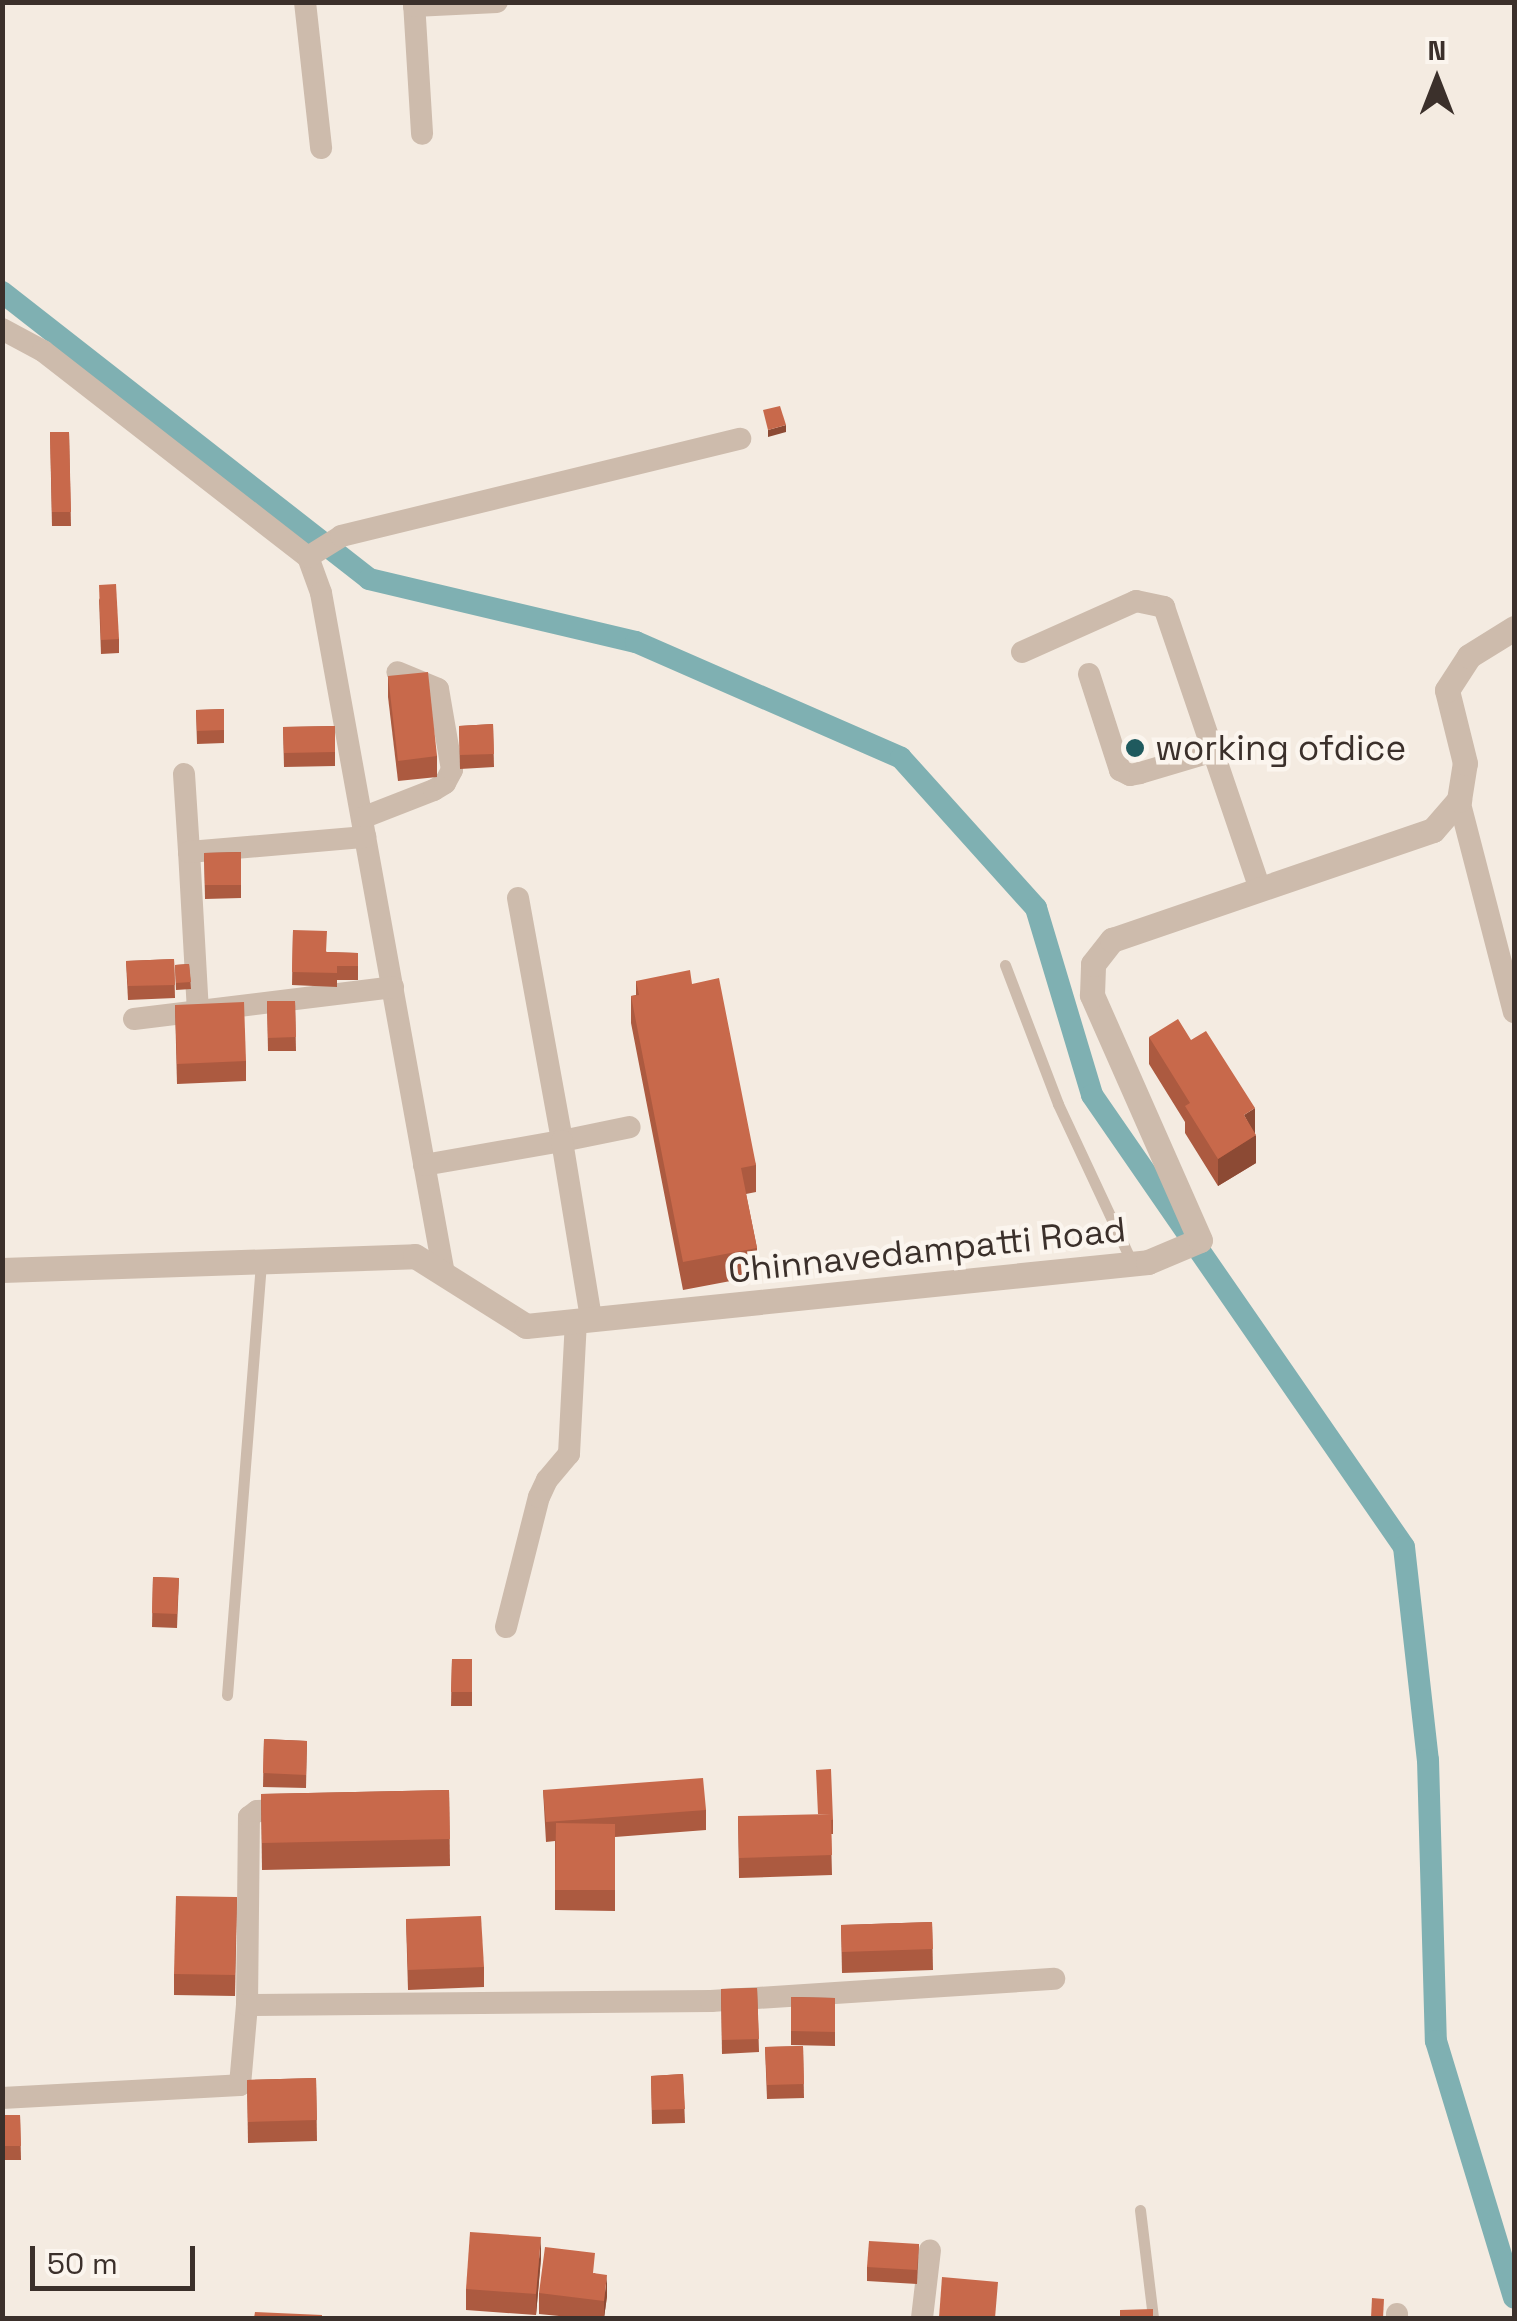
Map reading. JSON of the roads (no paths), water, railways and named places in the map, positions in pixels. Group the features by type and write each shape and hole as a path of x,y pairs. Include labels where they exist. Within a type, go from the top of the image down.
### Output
{"street":[{"path":"305,2 320,148"},
{"path":"422,134 414,4 497,2"},
{"path":"2,330 43,351 309,557 321,593 444,1274"},
{"path":"309,557 342,536 740,439"},
{"path":"1022,652 1136,601 1164,607 1260,889"},
{"path":"1514,628 1469,656 1447,690 1465,764 1460,800 1514,1012"},
{"path":"189,852 364,828 445,784 452,770 438,689 397,672"},
{"path":"1089,674 1120,770 1130,775 1140,773 1214,751"},
{"path":"184,774 198,1012"},
{"name":"Chinnavedampatti Road","path":"2,1270 414,1256 526,1326 1140,1262 1200,1240 1092,996 1093,964 1112,940 1433,830 1460,800"},
{"path":"506,1627 540,1497 568,1454 584,1320 562,1141 518,898"},
{"path":"134,1019 393,987"},
{"path":"424,1165 630,1126"},
{"path":"2,2098 240,2085 248,2004 249,1817 258,1811 314,1809"},
{"path":"248,2004 711,2000 1054,1980"},
{"path":"922,2318 930,2250"}],"lane":[{"path":"1005,965 1058,1104 1140,1262"},
{"path":"226,1695 262,1261"},
{"path":"1140,2210 1152,2318"}],"waterway":[{"path":"2,292 369,579 636,642 901,758 1036,908 1092,1095 1404,1547 1428,1760 1436,2041 1514,2297"}],"place":[{"name":"working ofdice","path":"1135,748"}]}
